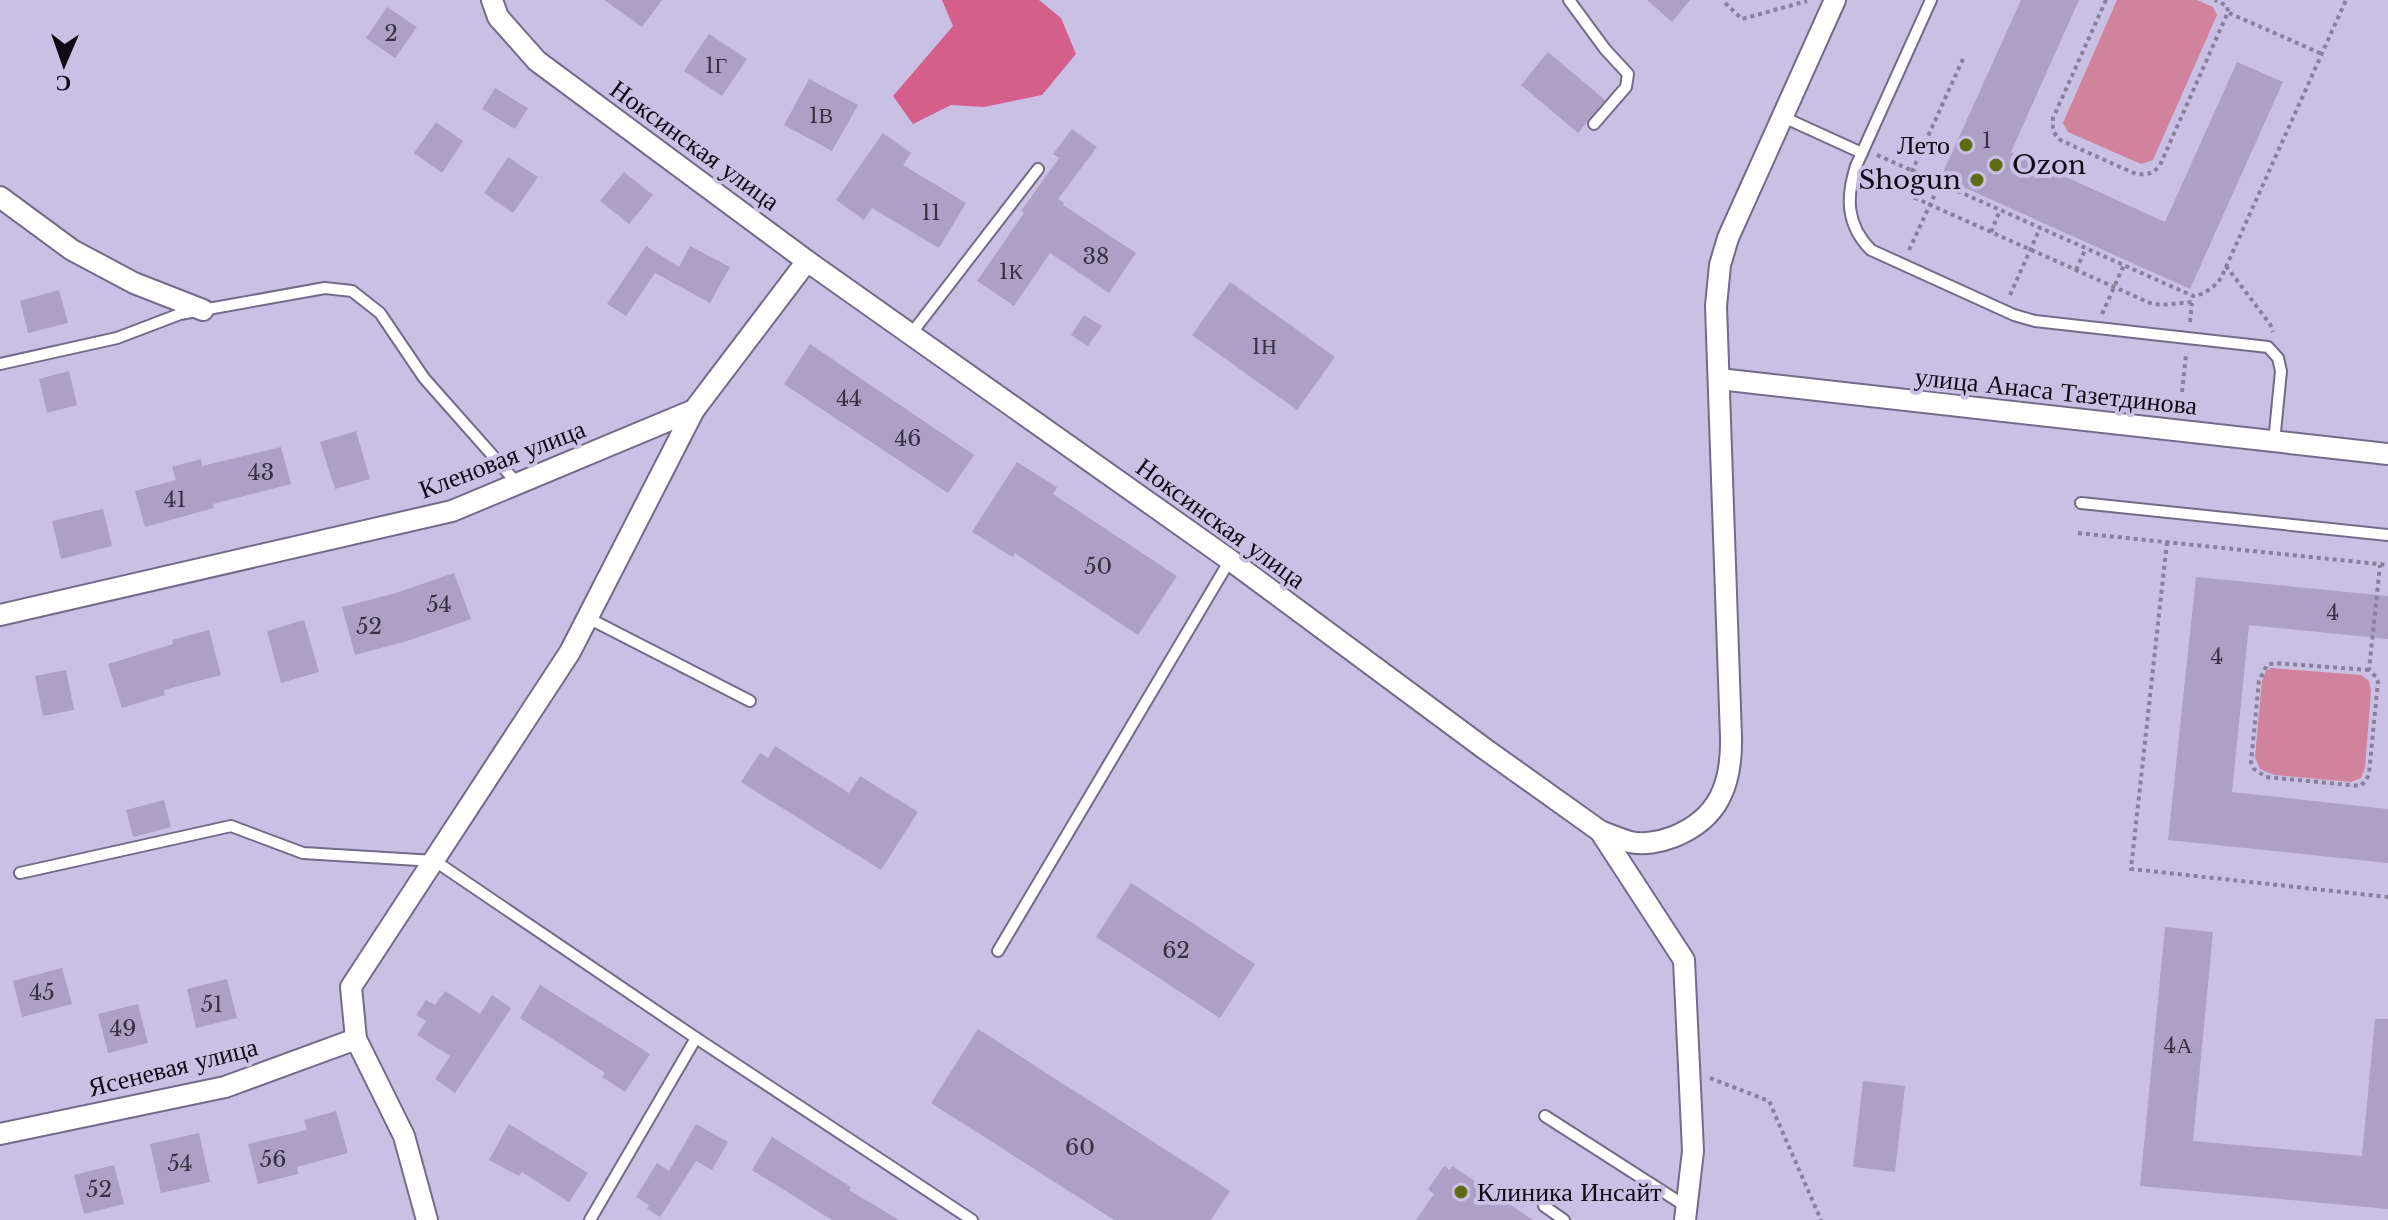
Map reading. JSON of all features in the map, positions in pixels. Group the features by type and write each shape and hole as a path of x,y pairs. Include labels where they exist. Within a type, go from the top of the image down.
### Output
{"street":[{"name":"Ноксинская улица","path":"492,0 498,17 537,61 807,261 1230,560 1600,831 1684,960 1693,1151 1686,1214"},
{"path":"1600,831 1632,842 1661,841 1689,831 1706,817 1720,799 1728,777 1732,758 1716,306 1720,265 1728,238 1835,0"},
{"path":"0,197 72,250 134,283 203,310"},
{"path":"427,1220 404,1136 356,1039 351,987 570,652 694,410 807,261"},
{"name":"улица Анаса Тазетдинова","path":"1719,379 2388,454"},
{"name":"Кленовая улица","path":"0,615 452,511 694,410"},
{"name":"Ясеневая улица","path":"0,1134 225,1087 356,1039"}],"lane":[{"path":"1569,0 1608,53 1628,74 1626,87 1594,124"},
{"path":"1931,0 1856,166 1849,193 1854,228 1871,250 2003,310 2035,321 2268,347 2278,358 2281,371 2274,442"},
{"path":"1783,117 1863,151"},
{"path":"911,334 1038,169"},
{"path":"0,364 117,338 180,314 325,288 352,291 380,313 424,378 517,483"},
{"path":"2081,503 2388,535"},
{"path":"998,951 1230,560"},
{"path":"588,618 750,701"},
{"path":"20,873 231,826 303,853 435,861 972,1220"},
{"path":"590,1220 696,1038"},
{"path":"1545,1116 1686,1214"},
{"path":"1544,1206 1564,1220"}],"path":[{"path":"2106,0 2052,126 2062,141 2136,174 2151,173 2160,165 2228,12 2227,6 2215,0"},
{"path":"1863,151 1913,170 2197,296 2216,284 2226,266 2346,0"},
{"path":"1725,3 1742,19 1807,1"},
{"path":"2228,12 2322,54"},
{"path":"1963,59 1913,170 1908,186 1916,198 2153,304 2192,302"},
{"path":"1903,264 1940,183"},
{"path":"1991,232 2000,210"},
{"path":"2003,310 2040,228"},
{"path":"2076,270 2086,248"},
{"path":"2096,329 2124,265"},
{"path":"2226,266 2270,324 2278,358"},
{"path":"2078,533 2388,565"},
{"path":"2167,542 2131,869 2388,897"},
{"path":"2369,670 2380,565"},
{"path":"2267,665 2369,670 2378,682 2369,773 2363,784 2266,777 2254,769 2251,762 2259,681 2267,665"},
{"path":"1689,1071 1769,1101 1821,1220"}],"shaded area":[{"path":"942,0 1039,0 1061,18 1076,54 1042,95 984,107 951,105 913,124 893,96 953,26"},
{"path":"2117,0 2197,0 2213,7 2217,15 2153,160 2141,164 2068,132 2063,123"},
{"path":"2271,668 2361,675 2369,681 2371,691 2365,768 2361,778 2351,782 2275,775 2260,769 2255,757 2262,681 2266,671"}],"building":[{"path":"604,0 662,0 642,27"},
{"path":"1647,0 1690,0 1672,22"},
{"path":"2021,0 2079,0 2011,152 2165,222 2237,62 2283,82 2190,289 1941,177"},
{"path":"387,7 417,27 395,58 366,38"},
{"path":"709,34 747,59 722,96 684,71"},
{"path":"1548,52 1605,100 1578,133 1521,85"},
{"path":"809,79 858,105 832,151 784,125"},
{"path":"495,88 528,108 515,129 482,109"},
{"path":"436,122 463,141 442,173 414,153"},
{"path":"1072,129 1097,147 1058,199 1136,253 1109,293 1050,253 1014,306 977,281 1059,158 1053,154"},
{"path":"883,133 911,153 903,165 966,203 939,248 872,208 864,220 836,200"},
{"path":"508,157 538,177 513,213 484,193"},
{"path":"624,172 653,195 629,224 600,201"},
{"path":"646,246 679,267 690,246 730,267 710,303 655,273 626,316 607,304"},
{"path":"1230,282 1335,357 1297,410 1192,335"},
{"path":"59,290 68,323 28,333 20,301"},
{"path":"1084,315 1102,326 1088,346 1071,335"},
{"path":"810,344 974,455 948,493 784,384"},
{"path":"69,371 77,405 47,413 39,379"},
{"path":"356,431 370,479 335,489 320,442"},
{"path":"281,447 291,484 213,504 214,508 145,527 135,491 176,480 172,467 201,459 202,466"},
{"path":"1017,462 1057,487 1053,494 1177,576 1138,635 1015,553 1013,557 972,532"},
{"path":"103,509 112,546 61,559 52,521"},
{"path":"454,573 471,619 355,655 342,607"},
{"path":"2196,577 2388,596 2388,639 2249,625 2232,792 2388,809 2388,863 2168,840"},
{"path":"304,620 319,672 281,683 267,631"},
{"path":"209,630 221,675 164,690 165,695 122,708 108,664"},
{"path":"66,670 74,710 43,716 35,676"},
{"path":"775,746 849,793 860,776 918,812 881,870 741,782 760,753 768,758"},
{"path":"164,800 171,827 133,837 126,810"},
{"path":"1131,883 1255,964 1220,1018 1096,937"},
{"path":"2165,927 2213,932 2193,1141 2362,1156 2375,1019 2388,1019 2388,1209 2140,1186"},
{"path":"62,968 72,1004 22,1017 13,981"},
{"path":"227,979 237,1018 196,1028 187,989"},
{"path":"540,985 650,1054 625,1092 602,1077 605,1073 520,1018"},
{"path":"445,991 480,1014 492,995 511,1008 455,1093 435,1079 450,1056 417,1035 426,1021 416,1015 426,1000 435,1005"},
{"path":"138,1004 148,1043 108,1053 98,1014"},
{"path":"978,1029 1230,1191 1211,1220 1114,1220 931,1103"},
{"path":"1863,1081 1905,1086 1895,1172 1853,1167"},
{"path":"336,1111 348,1153 297,1167 298,1174 258,1184 248,1144 307,1130 304,1120"},
{"path":"509,1124 588,1173 569,1202 522,1172 519,1176 489,1160"},
{"path":"696,1124 728,1142 712,1170 696,1161 660,1217 636,1197 657,1163 669,1171"},
{"path":"199,1133 210,1182 161,1193 150,1144"},
{"path":"772,1137 899,1220 832,1220 752,1170"},
{"path":"114,1165 124,1204 84,1214 74,1175"},
{"name":"Клиника Инсайт","path":"1444,1166 1450,1170 1452,1166 1533,1220 1416,1220 1434,1194 1428,1189"}],"place":[{"name":"Лето","path":"1966,145"},
{"name":"Ozon","path":"1996,165"},
{"name":"Shogun","path":"1977,180"},
{"name":"Клиника Инсайт","path":"1461,1192"}]}
